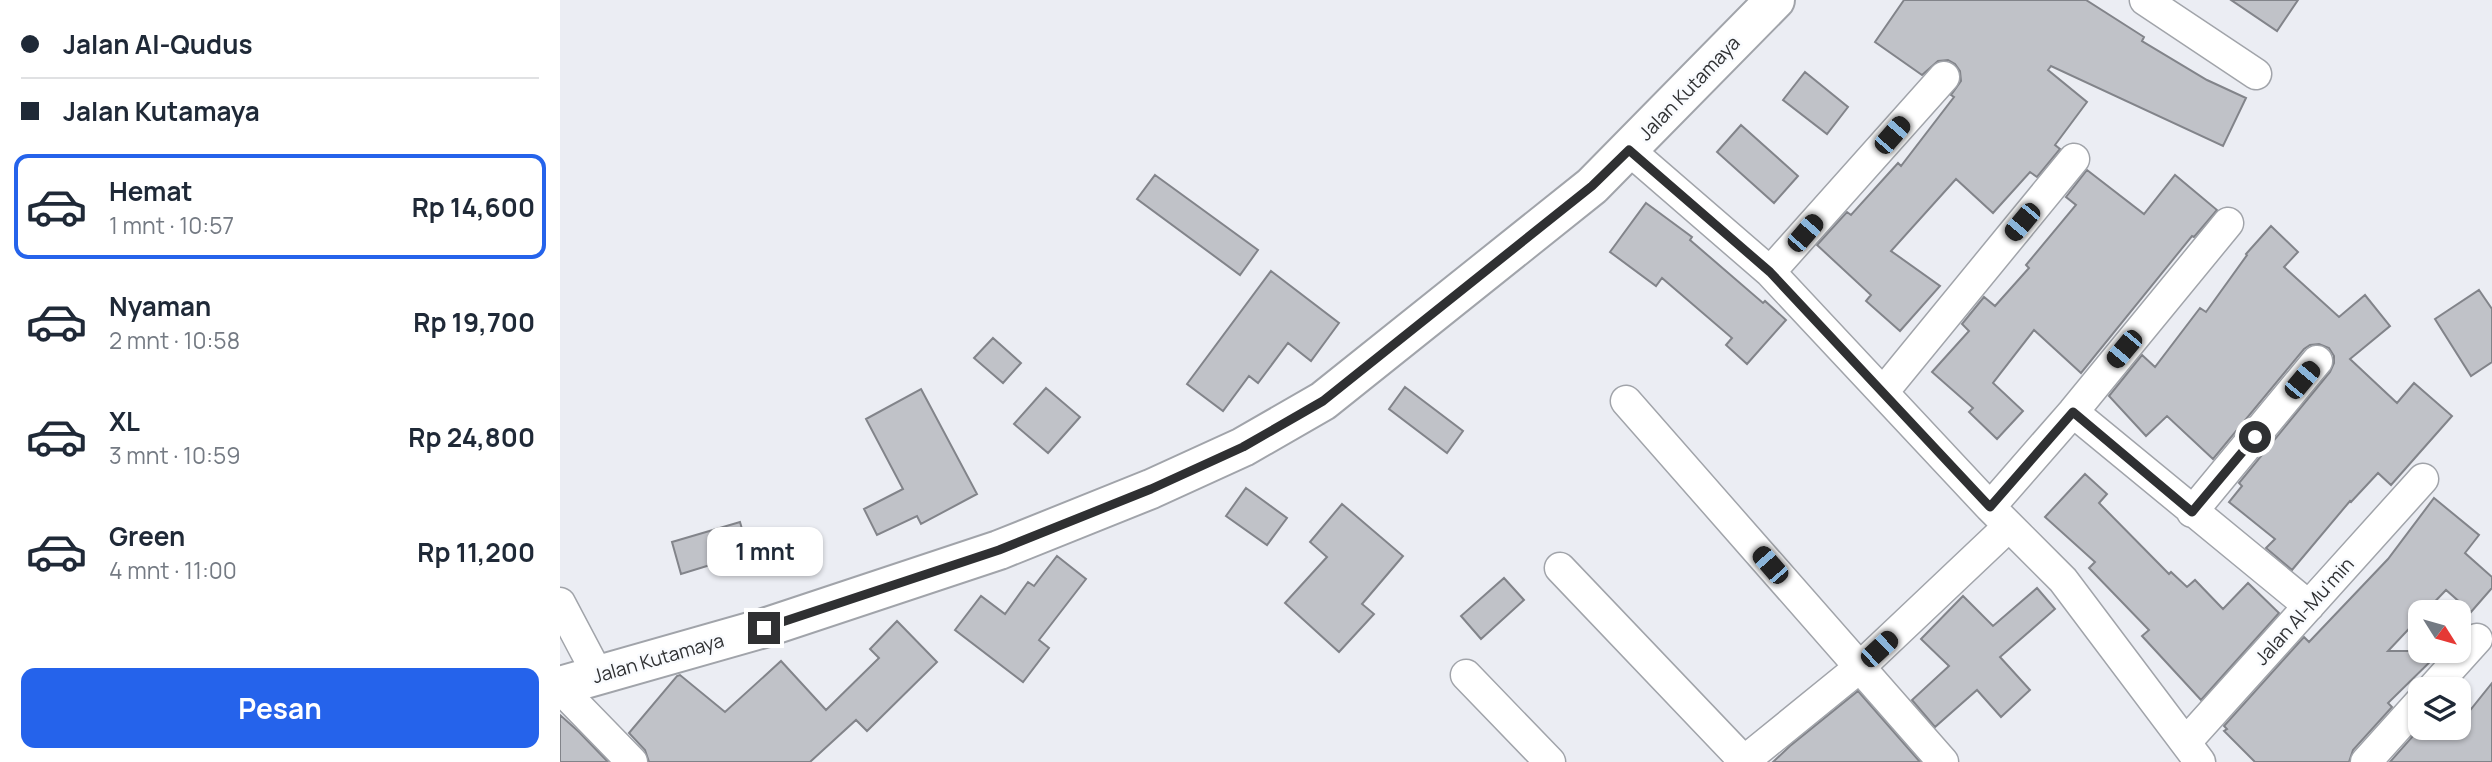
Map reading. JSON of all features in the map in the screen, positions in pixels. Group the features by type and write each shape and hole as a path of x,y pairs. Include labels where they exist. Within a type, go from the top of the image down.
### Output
{"main road":[{"name":"Jalan Kutamaya","path":"560,687 764,628 999,550 1151,489 1243,447 1323,401 1592,186 1775,0"}],"street":[{"path":"2145,0 2256,74"},
{"path":"1770,272 1944,77"},
{"path":"1629,150 1770,272 1999,516 2063,580 2193,752"},
{"path":"1884,391 2074,159"},
{"path":"1560,568 1744,762 1860,667 1999,516 2073,412 2228,223"},
{"path":"2192,512 2318,361"},
{"path":"1626,401 1943,762"},
{"path":"2073,412 2309,606"},
{"name":"Jalan Al-Mu'min","path":"2193,752 2309,606 2423,479"},
{"path":"560,603 598,675"},
{"path":"2443,677 2477,639"},
{"path":"1466,675 1550,762"},
{"path":"560,687 632,762"},
{"path":"2366,762 2408,715"}],"building":[{"path":"1904,0 2086,0 2144,37 2142,41 2207,80 2246,98 2223,146 2051,66 2048,70 2087,102 2055,145 2060,149 2037,177 2030,172 1993,213 1956,179 1891,251 1940,286 1900,331 1866,301 1871,295 1817,245 1847,212 1851,215 1898,163 1901,166 1954,97 1951,95 1961,81 1960,71 1948,60 1938,61 1922,75 1875,42"},
{"path":"2231,0 2298,0 2277,31"},
{"path":"1805,72 1848,107 1827,134 1783,100"},
{"path":"1741,125 1798,176 1774,203 1717,152"},
{"path":"2087,170 2144,214 2175,175 2217,210 2194,237 2192,236 2081,373 2034,330 1993,383 2023,411 1997,439 1969,412 1973,408 1932,372 1969,331 1962,324 1984,297 1995,306 2029,268 2026,265 2076,205 2066,197"},
{"path":"1155,175 1258,250 1240,275 1137,199"},
{"path":"1646,203 1692,237 1690,240 1786,320 1747,364 1726,345 1732,338 1662,278 1656,286 1610,252"},
{"path":"2271,226 2298,252 2284,267 2339,317 2365,295 2390,326 2350,359 2397,403 2414,383 2452,416 2391,485 2378,473 2350,501 2292,570 2266,548 2275,539 2229,502 2242,486 2239,483 2330,372 2334,356 2329,348 2319,344 2304,349 2213,459 2167,416 2146,436 2109,396 2142,355 2155,367 2200,308 2206,312 2246,254"},
{"path":"1271,271 1339,323 1311,361 1288,343 1258,383 1249,376 1223,411 1187,384"},
{"path":"2479,290 2492,309 2492,362 2471,376 2435,319"},
{"path":"993,338 1021,363 1003,383 974,358"},
{"path":"1405,387 1463,431 1447,453 1389,409"},
{"path":"1046,388 1080,417 1048,453 1014,424"},
{"path":"921,389 977,494 921,524 917,516 877,535 864,509 903,489 866,419"},
{"path":"2085,474 2107,494 2099,503 2169,574 2171,572 2187,587 2195,580 2223,609 2248,583 2279,613 2201,700 2142,636 2149,630 2089,568 2095,562 2045,517"},
{"path":"1246,488 1287,518 1267,545 1226,516"},
{"path":"2434,498 2479,535 2465,553 2492,577 2492,588 2471,612 2471,600 2457,600 2446,590 2436,600 2408,600 2408,630 2388,651 2408,651 2408,663 2429,663 2414,677 2408,677 2408,683 2388,703 2392,707 2353,750 2349,762 2255,762 2224,731 2227,729 2224,726 2304,637 2309,642 2388,559"},
{"path":"1342,504 1403,556 1362,604 1374,614 1339,652 1285,603 1327,557 1310,542"},
{"path":"740,522 749,553 681,574 672,542"},
{"path":"1057,556 1086,579 1039,640 1049,648 1023,682 955,630 981,596 1005,614 1028,582 1034,586"},
{"path":"1504,578 1524,600 1481,639 1461,616"},
{"path":"2037,588 2055,609 2000,657 2030,690 2001,717 1977,690 1935,727 1912,700 1949,666 1921,639 1963,596 1993,626"},
{"path":"897,621 937,662 867,731 856,720 810,762 649,762 645,750 629,733 677,676 680,675 725,712 781,661 826,710 879,658 870,649"},
{"path":"2492,683 2492,762 2390,762 2409,740 2471,740 2471,709"},
{"path":"1858,691 1920,762 1773,762 1790,746"},
{"path":"560,715 579,732 608,762 560,762"}],"route":[{"path":"764,628 999,550 1151,489 1243,447 1323,401 1592,186 1629,150 1770,272 1990,507 2073,412 2192,512 2255,437"}]}
